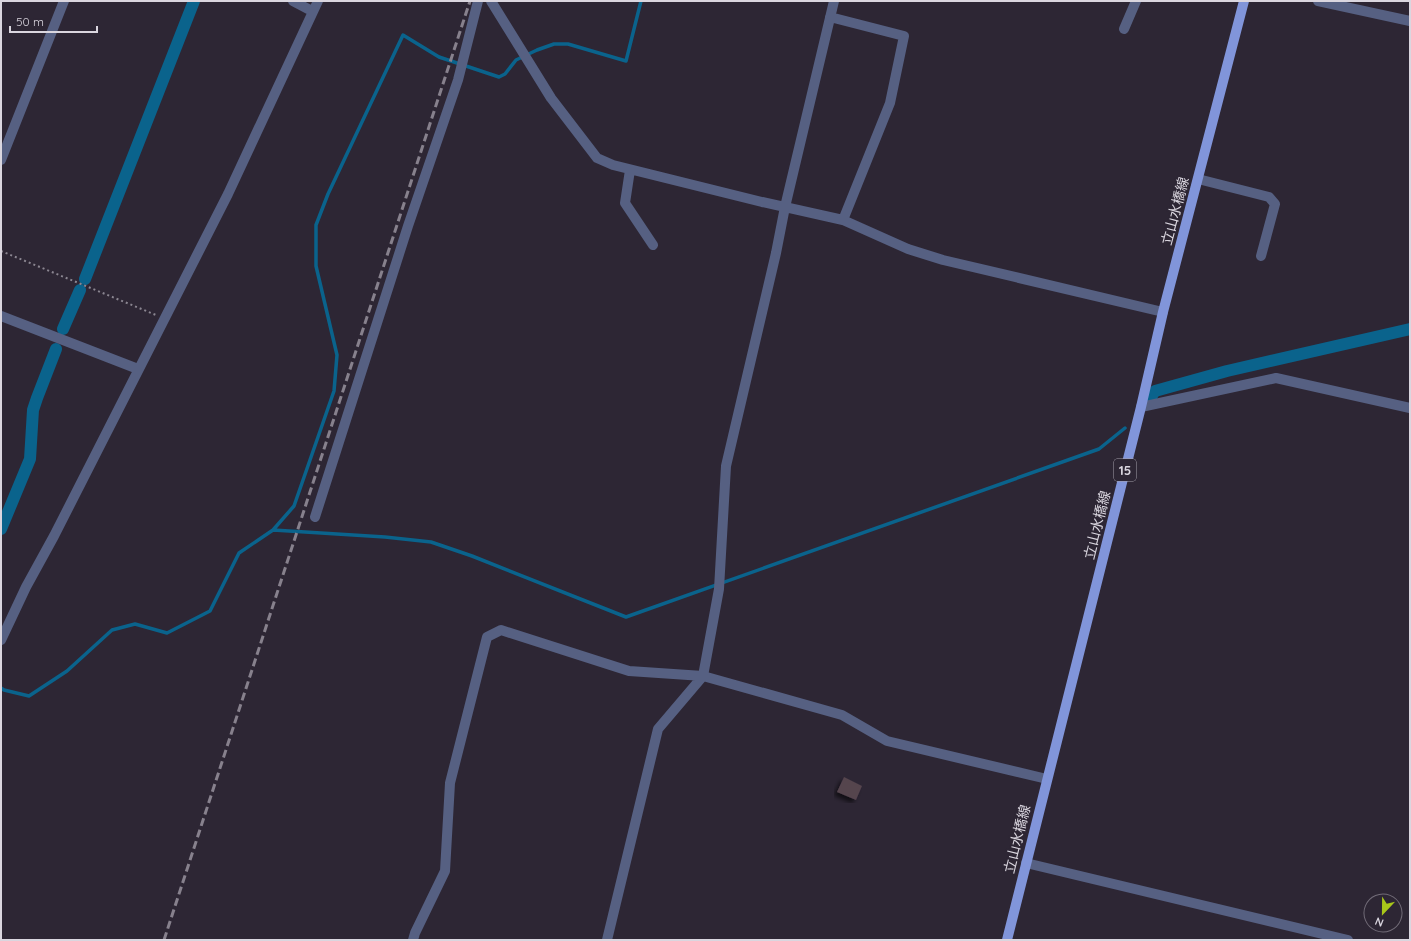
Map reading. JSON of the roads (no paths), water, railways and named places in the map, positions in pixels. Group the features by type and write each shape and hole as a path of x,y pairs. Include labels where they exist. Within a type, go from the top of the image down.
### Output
{"main road":[{"name":"立山水橋線","path":"1007,940 1080,654 1163,312 1244,1"}],"street":[{"path":"1,160 64,1"},
{"path":"292,1 312,12"},
{"path":"1,640 26,587 54,536 228,194 318,1"},
{"path":"315,517 408,226 458,80 478,1"},
{"path":"491,1 551,98 597,158 630,170 844,220 908,249 943,260 1163,312"},
{"path":"607,940 658,729 703,676 719,588 726,466 834,1"},
{"path":"1124,29 1136,1"},
{"path":"1318,1 1410,21"},
{"path":"830,17 904,36 890,103 844,220"},
{"path":"630,170 624,203 653,245"},
{"path":"1198,179 1269,197 1275,204 1261,256"},
{"path":"1,316 138,369"},
{"path":"1141,407 1276,378 1410,408"},
{"path":"413,940 445,871 450,783 487,637 501,630 629,671 703,676 842,715 887,741 1047,779"},
{"path":"1026,863 1348,940"}],"waterway":[{"path":"85,279 194,1"},
{"path":"273,530 294,506 334,391 337,355 316,266 316,225 328,194 403,35 439,57 499,77 505,74 516,60 554,44 568,44 626,61 641,1"},
{"path":"63,329 80,290"},
{"path":"1151,397 1155,391 1227,371 1410,329"},
{"path":"1,529 30,459 33,410 56,349"},
{"path":"1,688 29,696 67,671 112,630 135,624 167,633 210,611 239,553 273,530 385,537 431,542 472,556 626,617 1099,449 1125,428"}],"railway":[{"path":"164,940 470,1"}]}
